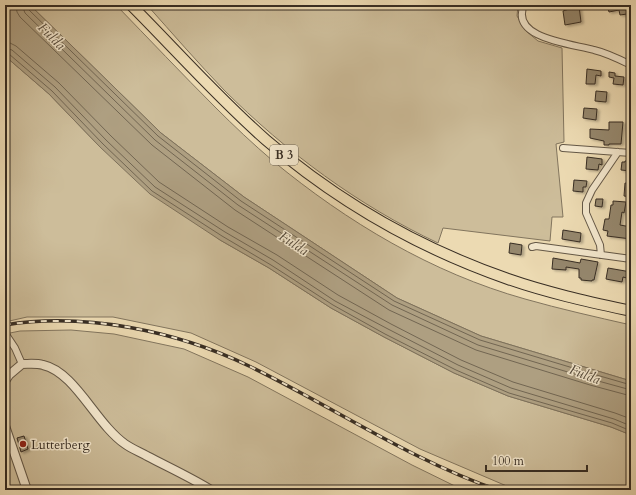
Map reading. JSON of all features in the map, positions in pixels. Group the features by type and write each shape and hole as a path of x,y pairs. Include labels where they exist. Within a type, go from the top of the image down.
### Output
{"main road":[{"name":"B 3","path":"131,5 266,140 348,202 421,243 468,264 510,280 553,293 631,311"}],"street":[{"path":"524,5 522,13 523,20 527,27 534,33 547,38 594,50 631,65"},
{"path":"563,148 631,153"},
{"path":"601,255 600,245 586,213 586,203 592,190 618,152"},
{"path":"532,247 536,246 631,259"},
{"path":"5,333 15,348 22,364"},
{"path":"5,381 9,375 22,364 43,365 50,367 62,374 74,386 106,427 120,441 211,490"},
{"path":"5,426 27,490"}],"shaded area":[{"path":"30,5 116,5 216,108 258,148 301,183 361,225 424,260 491,288 551,306 631,325 631,381 481,336 397,298 244,197 161,133"},
{"path":"147,5 518,5 517,16 526,31 538,41 562,48 564,142 556,144 563,217 552,217 550,241 443,228 438,243 380,212 325,176 272,135 224,90"},
{"path":"5,56 49,94 100,147 220,240 269,268 331,308 454,373 508,396 611,427 631,435 631,490 516,490 420,449 256,362 191,333 113,317 27,317 5,322"},
{"path":"71,330 114,334 184,349 248,377 412,465 463,490 5,490 5,334 20,331"}],"water":[{"name":"Fulda","path":"5,5 30,5 161,133 244,197 397,298 481,336 631,381 631,435 611,427 508,396 454,373 331,308 269,268 220,240 150,194 100,147 49,94 5,56"}],"building":[{"path":"607,5 631,5 631,8 626,9 627,14 620,15 619,10 609,12"},
{"path":"579,6 581,22 565,25 563,11"},
{"path":"587,69 601,71 601,76 596,75 595,84 586,84"},
{"path":"609,72 615,73 615,76 624,77 623,85 613,84 614,78 609,77"},
{"path":"596,91 607,92 606,102 595,101"},
{"path":"584,108 597,109 596,120 583,118"},
{"path":"609,122 623,122 621,144 604,145 604,141 590,138 590,129 609,130"},
{"path":"587,157 602,159 602,165 599,164 598,170 586,169"},
{"path":"631,161 631,171 621,170 622,162"},
{"path":"574,180 587,181 586,187 583,187 583,192 573,191"},
{"path":"625,183 631,184 631,197 624,196"},
{"path":"596,199 603,199 602,207 595,206"},
{"path":"613,201 626,202 624,213 622,212 620,225 631,227 631,239 607,236 608,231 603,230 605,219 609,219"},
{"path":"563,230 581,233 580,242 562,239"},
{"path":"510,243 522,245 521,255 509,253"},
{"path":"553,258 580,263 581,259 598,262 594,280 581,280 581,278 579,278 579,269 566,267 566,270 552,269"},
{"path":"608,268 631,272 631,279 623,277 622,282 606,279"},
{"name":"Lutterberg","path":"24,436 28,449 21,452 17,438"}],"railway":[{"path":"5,325 67,321 98,323 161,334 192,343 249,366 434,464 465,478 498,490"}],"place":[{"name":"Lutterberg","path":"23,444"}]}
